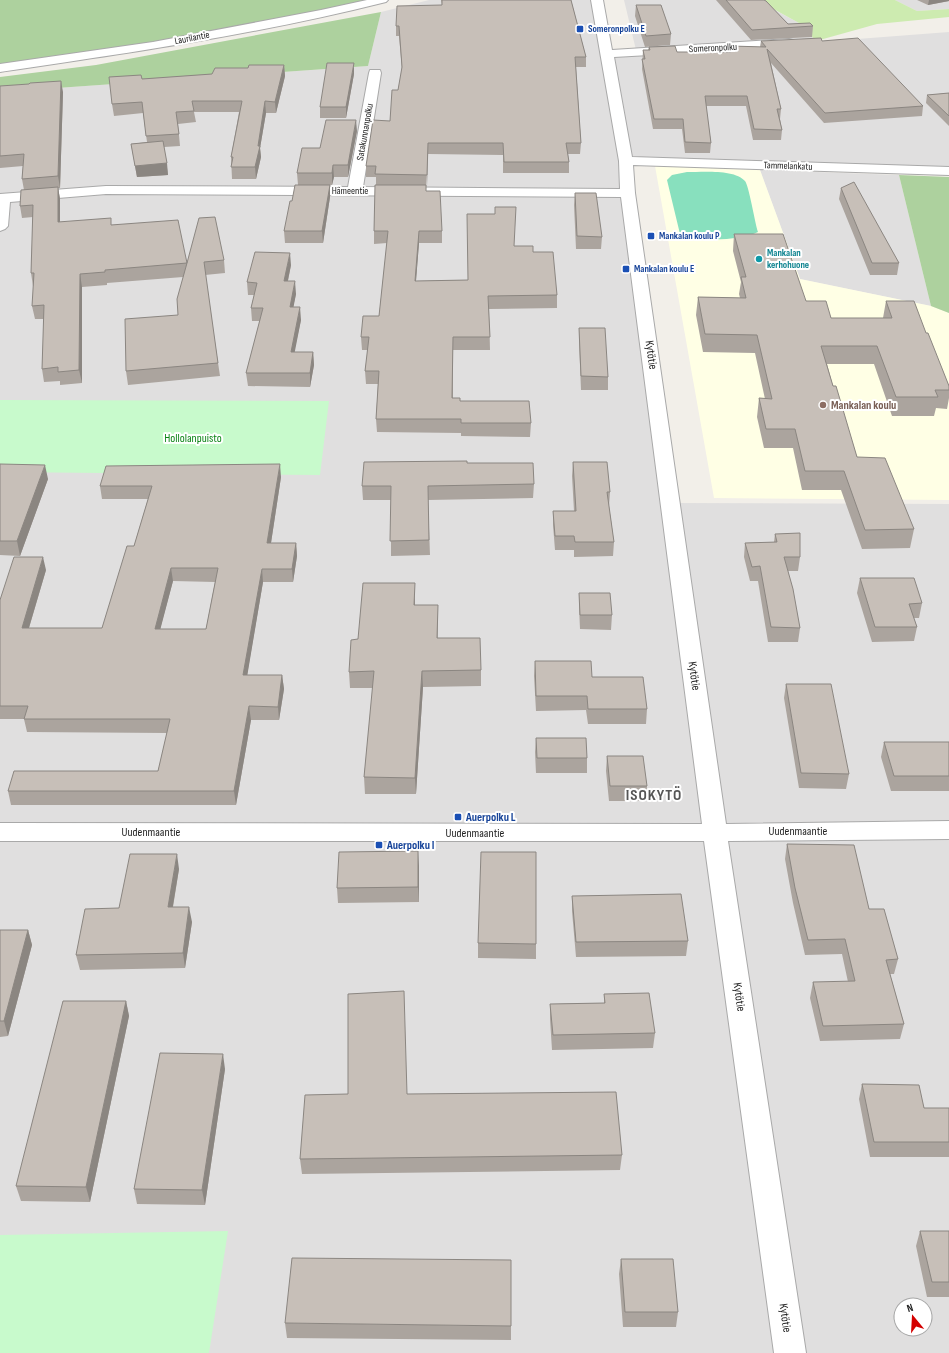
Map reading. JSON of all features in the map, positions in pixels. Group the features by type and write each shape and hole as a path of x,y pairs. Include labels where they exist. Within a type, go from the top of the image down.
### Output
{"street":[{"name":"Laurilantie","path":"0,68 153,46 321,14 382,0"},
{"name":"Kytötie","path":"597,0 608,54 626,161 628,193 715,833 790,1353"},
{"name":"Someronpolku","path":"608,54 803,43"},
{"name":"Satakunnanpolku","path":"355,191 375,73"},
{"name":"Tammelankatu","path":"626,161 949,171"},
{"name":"Hämeentie","path":"1,198 106,190 628,193"},
{"path":"0,226 1,198"},
{"name":"Uudenmaantie","path":"0,832 715,833 748,831 949,830"}],"shaded area":[{"path":"429,0 591,0 608,54 818,42 949,32 949,171 627,161 671,503 949,504 949,1353 0,1353 0,92 368,66 381,12"},
{"path":"624,0 756,0 799,23 816,41 636,50"},
{"path":"895,0 949,0 949,9 917,11"},
{"name":"Mankalan koulu","path":"655,166 760,170 800,279 931,306 949,313 949,500 714,498"},
{"path":"760,170 899,175 931,306 800,279"}],"green space":[{"path":"0,0 382,0 153,46 0,68"},
{"path":"757,0 895,0 917,11 949,9 949,17 877,24 816,41 799,23"},
{"path":"381,12 368,66 0,92 0,77 96,65"},
{"path":"687,172 726,173 740,177 745,181 758,232 730,239 697,238 680,234 667,180 672,175"},
{"path":"899,175 949,177 949,313 931,306"},
{"name":"Hollolanpuisto","path":"0,400 329,401 320,475 0,472"},
{"path":"228,1231 209,1353 0,1353 0,1235"}],"building":[{"path":"442,0 571,0 586,57 575,57 581,143 566,143 569,162 504,162 503,143 428,143 427,175 375,174 376,166 366,166 373,120 390,121 392,90 398,90 402,67 399,26 396,26 397,6 442,5"},
{"path":"726,0 764,0 788,24 810,23 813,26 752,30"},
{"path":"636,5 661,5 671,34 646,36"},
{"path":"821,38 822,41 858,38 923,106 825,113 767,49 781,109 777,109 782,130 754,129 747,96 705,96 711,143 685,142 683,119 654,119 642,59 645,59 643,50 650,50 649,47 675,46 677,52 731,52 730,46 766,47 761,41"},
{"path":"327,63 354,63 346,107 320,107"},
{"path":"249,65 284,65 275,102 265,101 258,146 260,146 255,167 231,167 233,157 231,157 242,101 192,101 194,111 176,112 179,134 146,136 142,102 112,104 109,77 141,75 142,79 212,74 215,68 248,68"},
{"path":"61,81 58,176 22,179 24,154 0,156 0,86"},
{"path":"949,93 949,116 927,95"},
{"path":"326,120 356,120 348,165 333,165 332,173 297,173 302,148 320,148"},
{"path":"163,141 167,163 135,166 131,144"},
{"path":"854,182 899,263 872,263 841,188"},
{"path":"295,185 330,185 322,231 284,231"},
{"path":"375,185 426,185 426,191 440,191 442,231 419,231 415,281 468,280 467,214 495,214 495,207 516,207 514,246 533,246 533,252 553,252 557,295 488,296 490,337 453,337 452,398 460,398 460,401 529,401 531,423 461,423 461,419 376,419 379,371 365,371 369,337 361,337 363,316 379,316 388,231 374,231"},
{"path":"58,187 58,222 111,218 111,225 178,220 187,263 105,270 105,272 80,274 79,370 58,372 58,367 42,369 44,305 32,306 34,273 31,273 33,205 20,206 21,190"},
{"path":"575,193 596,193 602,237 577,236"},
{"path":"215,217 224,260 204,262 218,363 126,371 125,319 178,315 177,299 199,218"},
{"path":"734,234 783,234 806,301 826,301 831,318 892,318 886,301 914,301 949,386 949,390 935,390 938,397 896,397 877,346 821,346 833,386 836,386 857,457 885,458 914,529 865,530 844,471 805,471 795,429 766,429 759,398 772,399 757,335 705,334 698,297 746,298 741,277 746,277"},
{"path":"255,252 290,253 284,281 295,281 290,307 300,307 291,352 313,352 310,373 246,373 263,308 251,308 257,283 247,282"},
{"path":"579,328 605,328 608,377 581,376"},
{"path":"467,461 467,463 533,463 534,484 428,486 429,540 390,541 391,486 362,486 364,462"},
{"path":"573,462 607,462 610,492 607,492 614,542 575,542 574,536 555,536 553,511 576,511"},
{"path":"0,464 45,465 17,541 0,541"},
{"path":"280,464 267,543 296,543 292,569 262,569 243,675 282,675 278,707 249,706 234,791 8,791 14,771 158,771 170,719 24,719 28,706 0,706 0,600 14,557 43,557 22,628 102,628 127,546 134,546 152,486 100,486 106,466","holes":["171,568 218,568 206,629 155,629"]},
{"path":"800,533 800,557 784,557 793,589 800,628 771,627 760,566 752,567 745,543 777,542 775,534"},
{"path":"860,578 914,578 922,603 909,604 917,627 875,627"},
{"path":"363,583 415,583 414,605 438,605 437,638 480,638 481,670 422,671 415,778 364,777 374,671 349,672 351,640 358,639"},
{"path":"579,593 610,593 612,615 580,615"},
{"path":"535,661 591,661 592,677 643,677 647,709 588,709 587,696 536,696"},
{"path":"786,684 831,684 849,774 801,773"},
{"path":"536,738 586,738 587,758 537,758"},
{"path":"884,742 949,742 949,776 894,776"},
{"path":"607,756 643,756 647,786 610,786"},
{"path":"787,844 854,845 869,909 884,909 898,959 886,960 904,1024 823,1026 813,982 855,981 845,939 808,940 795,888"},
{"path":"418,851 418,887 337,888 339,852"},
{"path":"481,852 536,852 536,944 478,943"},
{"path":"130,854 177,854 168,907 189,907 183,953 76,955 85,909 119,908"},
{"path":"681,894 688,941 576,942 572,896"},
{"path":"0,930 28,930 4,1021 0,1021"},
{"path":"404,991 407,1094 616,1092 622,1155 300,1159 305,1095 348,1094 348,994"},
{"path":"649,993 655,1033 553,1035 550,1004 605,1003 604,994"},
{"path":"63,1001 126,1001 86,1187 16,1186"},
{"path":"160,1053 223,1054 202,1190 134,1189"},
{"path":"862,1084 919,1085 924,1108 949,1108 949,1142 874,1142"},
{"path":"920,1231 949,1231 949,1282 932,1282"},
{"path":"292,1258 511,1260 511,1326 285,1323"},
{"path":"621,1259 673,1259 678,1312 625,1312"}],"place":[{"name":"Someronpolku E","path":"580,29"},
{"name":"Mankalan koulu P","path":"651,236"},
{"name":"Mankalan kerhohuone","path":"759,259"},
{"name":"Mankalan koulu E","path":"626,269"},
{"name":"Mankalan koulu","path":"823,405"},
{"name":"Auerpolku L","path":"458,817"},
{"name":"Auerpolku I","path":"379,845"}],"district":[{"name":"ISOKYTÖ","path":"654,795"}]}
